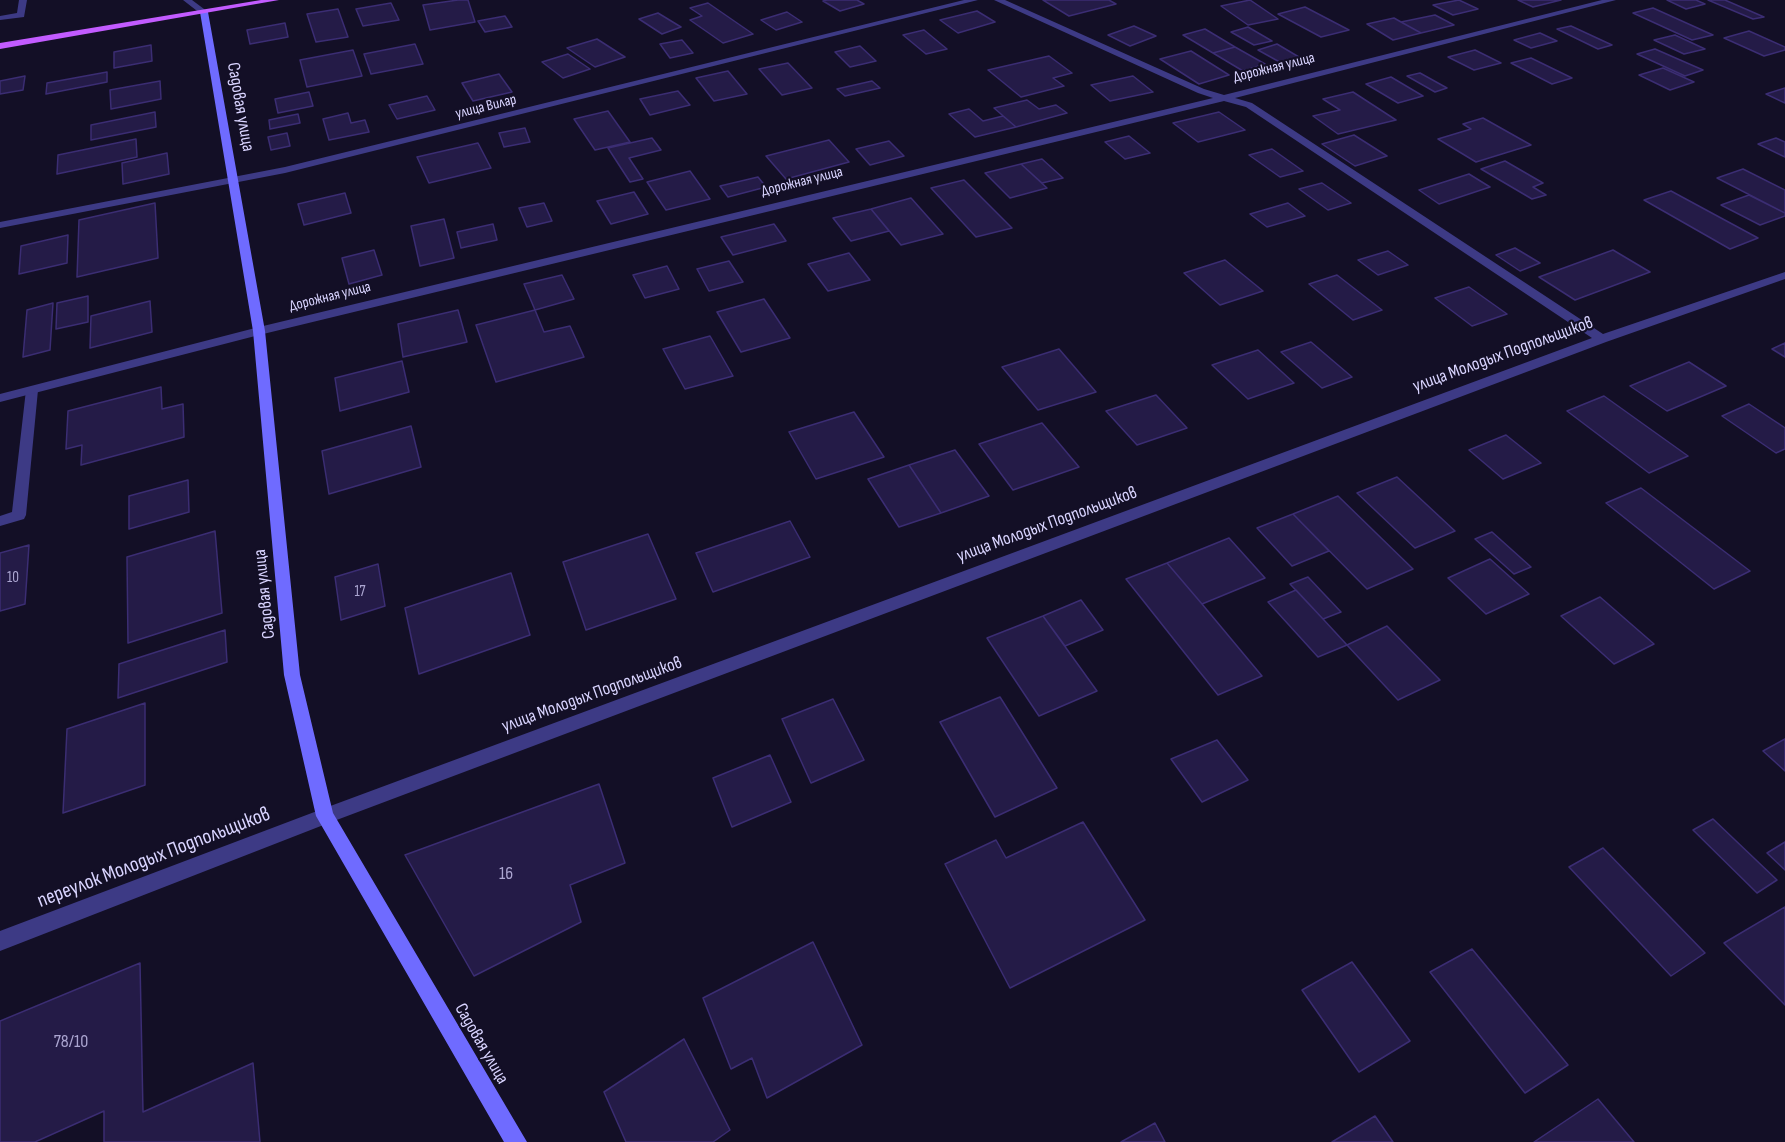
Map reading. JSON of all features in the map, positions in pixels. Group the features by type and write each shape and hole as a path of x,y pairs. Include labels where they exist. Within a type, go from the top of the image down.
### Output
{"main road":[{"path":"0,46 275,0"},
{"name":"Садовая улица","path":"204,12 259,331 292,675 324,816 516,1142"}],"street":[{"path":"0,18 21,15 22,0"},
{"path":"187,0 204,12"},
{"name":"улица Вилар","path":"0,225 233,182 974,0"},
{"path":"998,0 1201,91 1249,105 1602,339"},
{"name":"Дорожная улица","path":"0,398 259,331 1223,98 1612,0"},
{"name":"улица Молодых Подпольщиков","path":"324,816 1602,339 1785,275"},
{"path":"0,521 19,515 32,390"},
{"name":"переулок Молодых Подпольщиков","path":"0,941 324,816"}],"building":[{"path":"468,0 475,22 430,30 423,5"},
{"path":"857,0 864,4 840,11 823,1"},
{"path":"1043,0 1109,0 1116,4 1069,16"},
{"path":"1250,0 1278,19 1248,25 1221,6"},
{"path":"1459,0 1478,9 1453,15 1433,5"},
{"path":"1518,0 1561,0 1533,7"},
{"path":"1667,0 1696,0 1705,4 1686,9"},
{"path":"1708,0 1725,0 1764,17 1753,19"},
{"path":"391,3 399,20 363,26 356,9"},
{"path":"708,3 753,34 723,43 690,20 702,16 690,8"},
{"path":"1305,7 1349,30 1321,37 1278,14"},
{"path":"1653,8 1713,35 1692,40 1633,13"},
{"path":"338,9 348,37 316,42 307,14"},
{"path":"977,11 995,22 958,33 940,20"},
{"path":"787,12 802,22 776,30 761,20"},
{"path":"658,13 681,27 662,34 639,19"},
{"path":"1435,15 1454,25 1421,33 1401,22"},
{"path":"505,16 512,27 485,32 478,21"},
{"path":"1394,18 1421,33 1393,40 1367,24"},
{"path":"285,23 288,37 250,44 247,30"},
{"path":"1134,26 1156,36 1130,46 1108,35"},
{"path":"1571,26 1612,45 1598,49 1557,29"},
{"path":"1248,27 1272,41 1254,45 1231,32"},
{"path":"1205,29 1235,47 1213,53 1183,35"},
{"path":"924,30 947,49 926,54 903,35"},
{"path":"1749,31 1785,47 1785,50 1764,56 1724,38"},
{"path":"1540,33 1557,41 1531,48 1514,40"},
{"path":"1675,35 1705,49 1684,54 1654,40"},
{"path":"597,39 625,57 595,67 567,48"},
{"path":"682,40 693,53 670,58 660,44"},
{"path":"415,44 423,64 371,74 364,54"},
{"path":"1277,44 1304,60 1285,65 1258,50"},
{"path":"151,45 152,61 114,68 114,52"},
{"path":"860,46 876,61 850,67 835,52"},
{"path":"1235,47 1265,64 1243,71 1213,53"},
{"path":"1655,49 1703,70 1685,76 1637,54"},
{"path":"353,50 362,76 307,87 300,60"},
{"path":"1475,50 1501,63 1474,70 1448,57"},
{"path":"1191,51 1229,75 1199,84 1160,59"},
{"path":"568,54 590,69 563,78 542,62"},
{"path":"1049,56 1072,73 1053,78 1064,86 1021,97 988,70"},
{"path":"1531,58 1572,78 1552,84 1511,63"},
{"path":"788,63 812,88 782,95 759,69"},
{"path":"1663,68 1694,82 1670,90 1639,75"},
{"path":"728,71 747,94 714,101 696,78"},
{"path":"107,72 107,82 46,94 47,83"},
{"path":"1420,73 1447,88 1435,92 1407,76"},
{"path":"499,74 512,92 473,101 462,83"},
{"path":"25,76 23,90 0,94 0,81"},
{"path":"1133,76 1153,92 1110,101 1091,85"},
{"path":"1391,77 1423,96 1398,103 1366,84"},
{"path":"160,81 161,99 111,109 110,90"},
{"path":"872,81 880,88 845,96 837,89"},
{"path":"1785,88 1785,103 1766,94"},
{"path":"678,91 690,105 650,115 640,99"},
{"path":"309,92 313,106 278,113 275,99"},
{"path":"1353,92 1396,120 1338,134 1313,116 1340,110 1323,99"},
{"path":"427,96 435,110 397,119 389,105"},
{"path":"1027,100 1039,109 1056,105 1067,113 1016,127 994,108"},
{"path":"969,109 983,121 1003,116 1016,127 975,137 949,114"},
{"path":"608,111 630,142 595,150 574,119"},
{"path":"155,112 156,127 91,140 91,125"},
{"path":"1219,112 1245,130 1198,142 1173,123"},
{"path":"348,113 351,123 365,120 369,132 329,140 323,119"},
{"path":"298,114 300,123 270,129 269,120"},
{"path":"1483,118 1531,145 1476,162 1438,139 1471,129 1463,124"},
{"path":"525,128 530,142 504,147 499,133"},
{"path":"287,133 290,146 271,150 268,137"},
{"path":"1354,135 1387,156 1355,166 1322,144"},
{"path":"1129,136 1150,153 1125,159 1105,142"},
{"path":"652,138 661,150 629,158 643,179 630,182 608,148"},
{"path":"1776,138 1785,142 1785,157 1758,144"},
{"path":"136,139 137,157 57,174 58,155"},
{"path":"829,140 849,162 786,179 766,156"},
{"path":"889,141 904,156 870,165 856,149"},
{"path":"478,143 491,168 429,183 417,157"},
{"path":"1272,149 1303,171 1280,177 1249,155"},
{"path":"167,153 169,174 123,184 122,163"},
{"path":"1042,159 1063,178 1042,183 1021,164"},
{"path":"1505,161 1543,183 1533,187 1546,195 1532,199 1481,169"},
{"path":"1021,164 1047,188 1010,198 985,173"},
{"path":"1743,169 1785,190 1785,213 1717,178"},
{"path":"690,171 710,199 666,210 647,182"},
{"path":"1469,174 1490,187 1439,204 1419,190"},
{"path":"758,177 766,187 728,197 720,186"},
{"path":"964,180 1012,228 976,237 931,188"},
{"path":"1322,183 1351,203 1328,210 1299,189"},
{"path":"1671,191 1758,238 1730,249 1644,200"},
{"path":"634,192 648,214 611,224 597,201"},
{"path":"345,193 351,213 304,225 298,204"},
{"path":"1749,195 1785,213 1785,216 1760,225 1721,205"},
{"path":"911,198 943,234 901,245 871,209"},
{"path":"155,203 158,258 77,277 79,220"},
{"path":"544,203 552,221 527,227 519,208"},
{"path":"1288,203 1305,216 1267,227 1250,214"},
{"path":"871,209 889,231 851,241 833,218"},
{"path":"444,219 454,258 420,266 411,226"},
{"path":"493,224 497,240 461,248 457,232"},
{"path":"774,224 786,241 733,255 721,237"},
{"path":"68,235 67,263 19,274 21,246"},
{"path":"1515,248 1540,263 1520,271 1496,255"},
{"path":"374,250 382,275 349,284 342,258"},
{"path":"1613,250 1650,272 1575,300 1539,277"},
{"path":"1388,251 1408,265 1378,275 1358,260"},
{"path":"849,253 870,280 828,291 808,264"},
{"path":"1225,260 1263,291 1220,305 1184,273"},
{"path":"729,261 743,282 709,291 697,269"},
{"path":"667,266 679,289 645,298 633,275"},
{"path":"562,275 574,299 535,310 524,284"},
{"path":"1337,275 1382,310 1353,320 1309,284"},
{"path":"1469,287 1507,314 1472,326 1435,298"},
{"path":"88,296 88,322 56,329 57,303"},
{"path":"764,299 790,338 741,352 717,312"},
{"path":"150,301 152,332 90,348 91,316"},
{"path":"53,303 50,350 23,357 27,310"},
{"path":"458,310 467,342 403,357 398,324"},
{"path":"535,310 544,332 570,326 584,357 496,382 476,325"},
{"path":"710,336 733,376 685,389 663,349"},
{"path":"1311,342 1352,377 1322,388 1281,352"},
{"path":"1785,343 1785,357 1772,349"},
{"path":"1059,349 1096,392 1038,410 1002,367"},
{"path":"1258,350 1294,383 1248,399 1212,365"},
{"path":"402,361 409,392 340,411 335,378"},
{"path":"1689,362 1726,386 1667,411 1630,386"},
{"path":"161,387 162,409 183,404 184,437 81,465 82,445 66,449 68,411"},
{"path":"1156,395 1187,428 1137,445 1106,411"},
{"path":"1604,396 1688,456 1649,473 1567,411"},
{"path":"1749,404 1785,428 1785,449 1776,453 1722,416"},
{"path":"854,412 884,457 816,479 789,432"},
{"path":"1042,423 1079,467 1013,490 979,444"},
{"path":"411,426 421,467 329,494 322,451"},
{"path":"1506,435 1541,463 1503,479 1469,450"},
{"path":"955,450 989,496 941,513 909,465"},
{"path":"909,465 941,513 899,527 868,479"},
{"path":"1397,477 1455,531 1415,548 1357,493"},
{"path":"188,480 189,512 129,529 129,496"},
{"path":"1641,488 1750,571 1714,589 1606,503"},
{"path":"1338,496 1413,569 1367,589 1293,514"},
{"path":"1293,514 1329,551 1292,566 1257,528"},
{"path":"790,521 810,557 713,592 696,553"},
{"path":"215,531 222,613 128,643 127,557"},
{"path":"1492,532 1531,567 1514,574 1475,539"},
{"path":"648,534 676,599 586,630 563,562"},
{"path":"1229,538 1265,578 1202,604 1167,563"},
{"path":"29,545 25,604 0,611 0,553"},
{"path":"1490,559 1529,594 1486,614 1448,578"},
{"path":"1167,563 1262,676 1218,695 1126,579"},
{"path":"378,564 385,606 341,620 335,577"},
{"path":"511,573 530,635 419,674 405,608"},
{"path":"1308,577 1341,612 1323,619 1290,584"},
{"path":"1296,590 1347,645 1318,657 1268,602"},
{"path":"1600,597 1654,644 1614,664 1561,616"},
{"path":"1081,600 1103,630 1065,646 1043,616"},
{"path":"1043,616 1097,691 1039,716 987,638"},
{"path":"1387,626 1440,680 1398,700 1347,645"},
{"path":"225,630 227,662 118,698 119,664"},
{"path":"1000,697 1057,788 995,817 940,722"},
{"path":"833,699 864,760 811,783 782,719"},
{"path":"145,703 145,785 63,813 67,729"},
{"path":"1785,739 1785,771 1763,751"},
{"path":"1217,740 1248,780 1202,802 1171,759"},
{"path":"770,755 791,802 732,827 713,778"},
{"path":"599,784 625,863 570,885 581,922 474,976 405,855"},
{"path":"1713,819 1777,880 1757,893 1693,830"},
{"path":"1083,822 1145,920 1010,988 945,864 996,840 1006,858"},
{"path":"1785,842 1785,870 1767,853"},
{"path":"1603,848 1705,953 1671,976 1569,867"},
{"path":"1785,907 1785,1005 1724,943"},
{"path":"813,942 862,1045 767,1098 752,1058 731,1069 703,998"},
{"path":"1472,949 1568,1065 1525,1093 1430,972"},
{"path":"1352,962 1410,1041 1359,1072 1302,990"},
{"path":"140,963 143,1112 253,1063 260,1142 104,1142 104,1111 35,1142 0,1142 0,1021"},
{"path":"684,1039 730,1130 713,1142 626,1142 604,1092"},
{"path":"1598,1099 1634,1142 1534,1142"},
{"path":"1375,1116 1393,1142 1332,1142"},
{"path":"1155,1123 1165,1142 1121,1142"}]}
